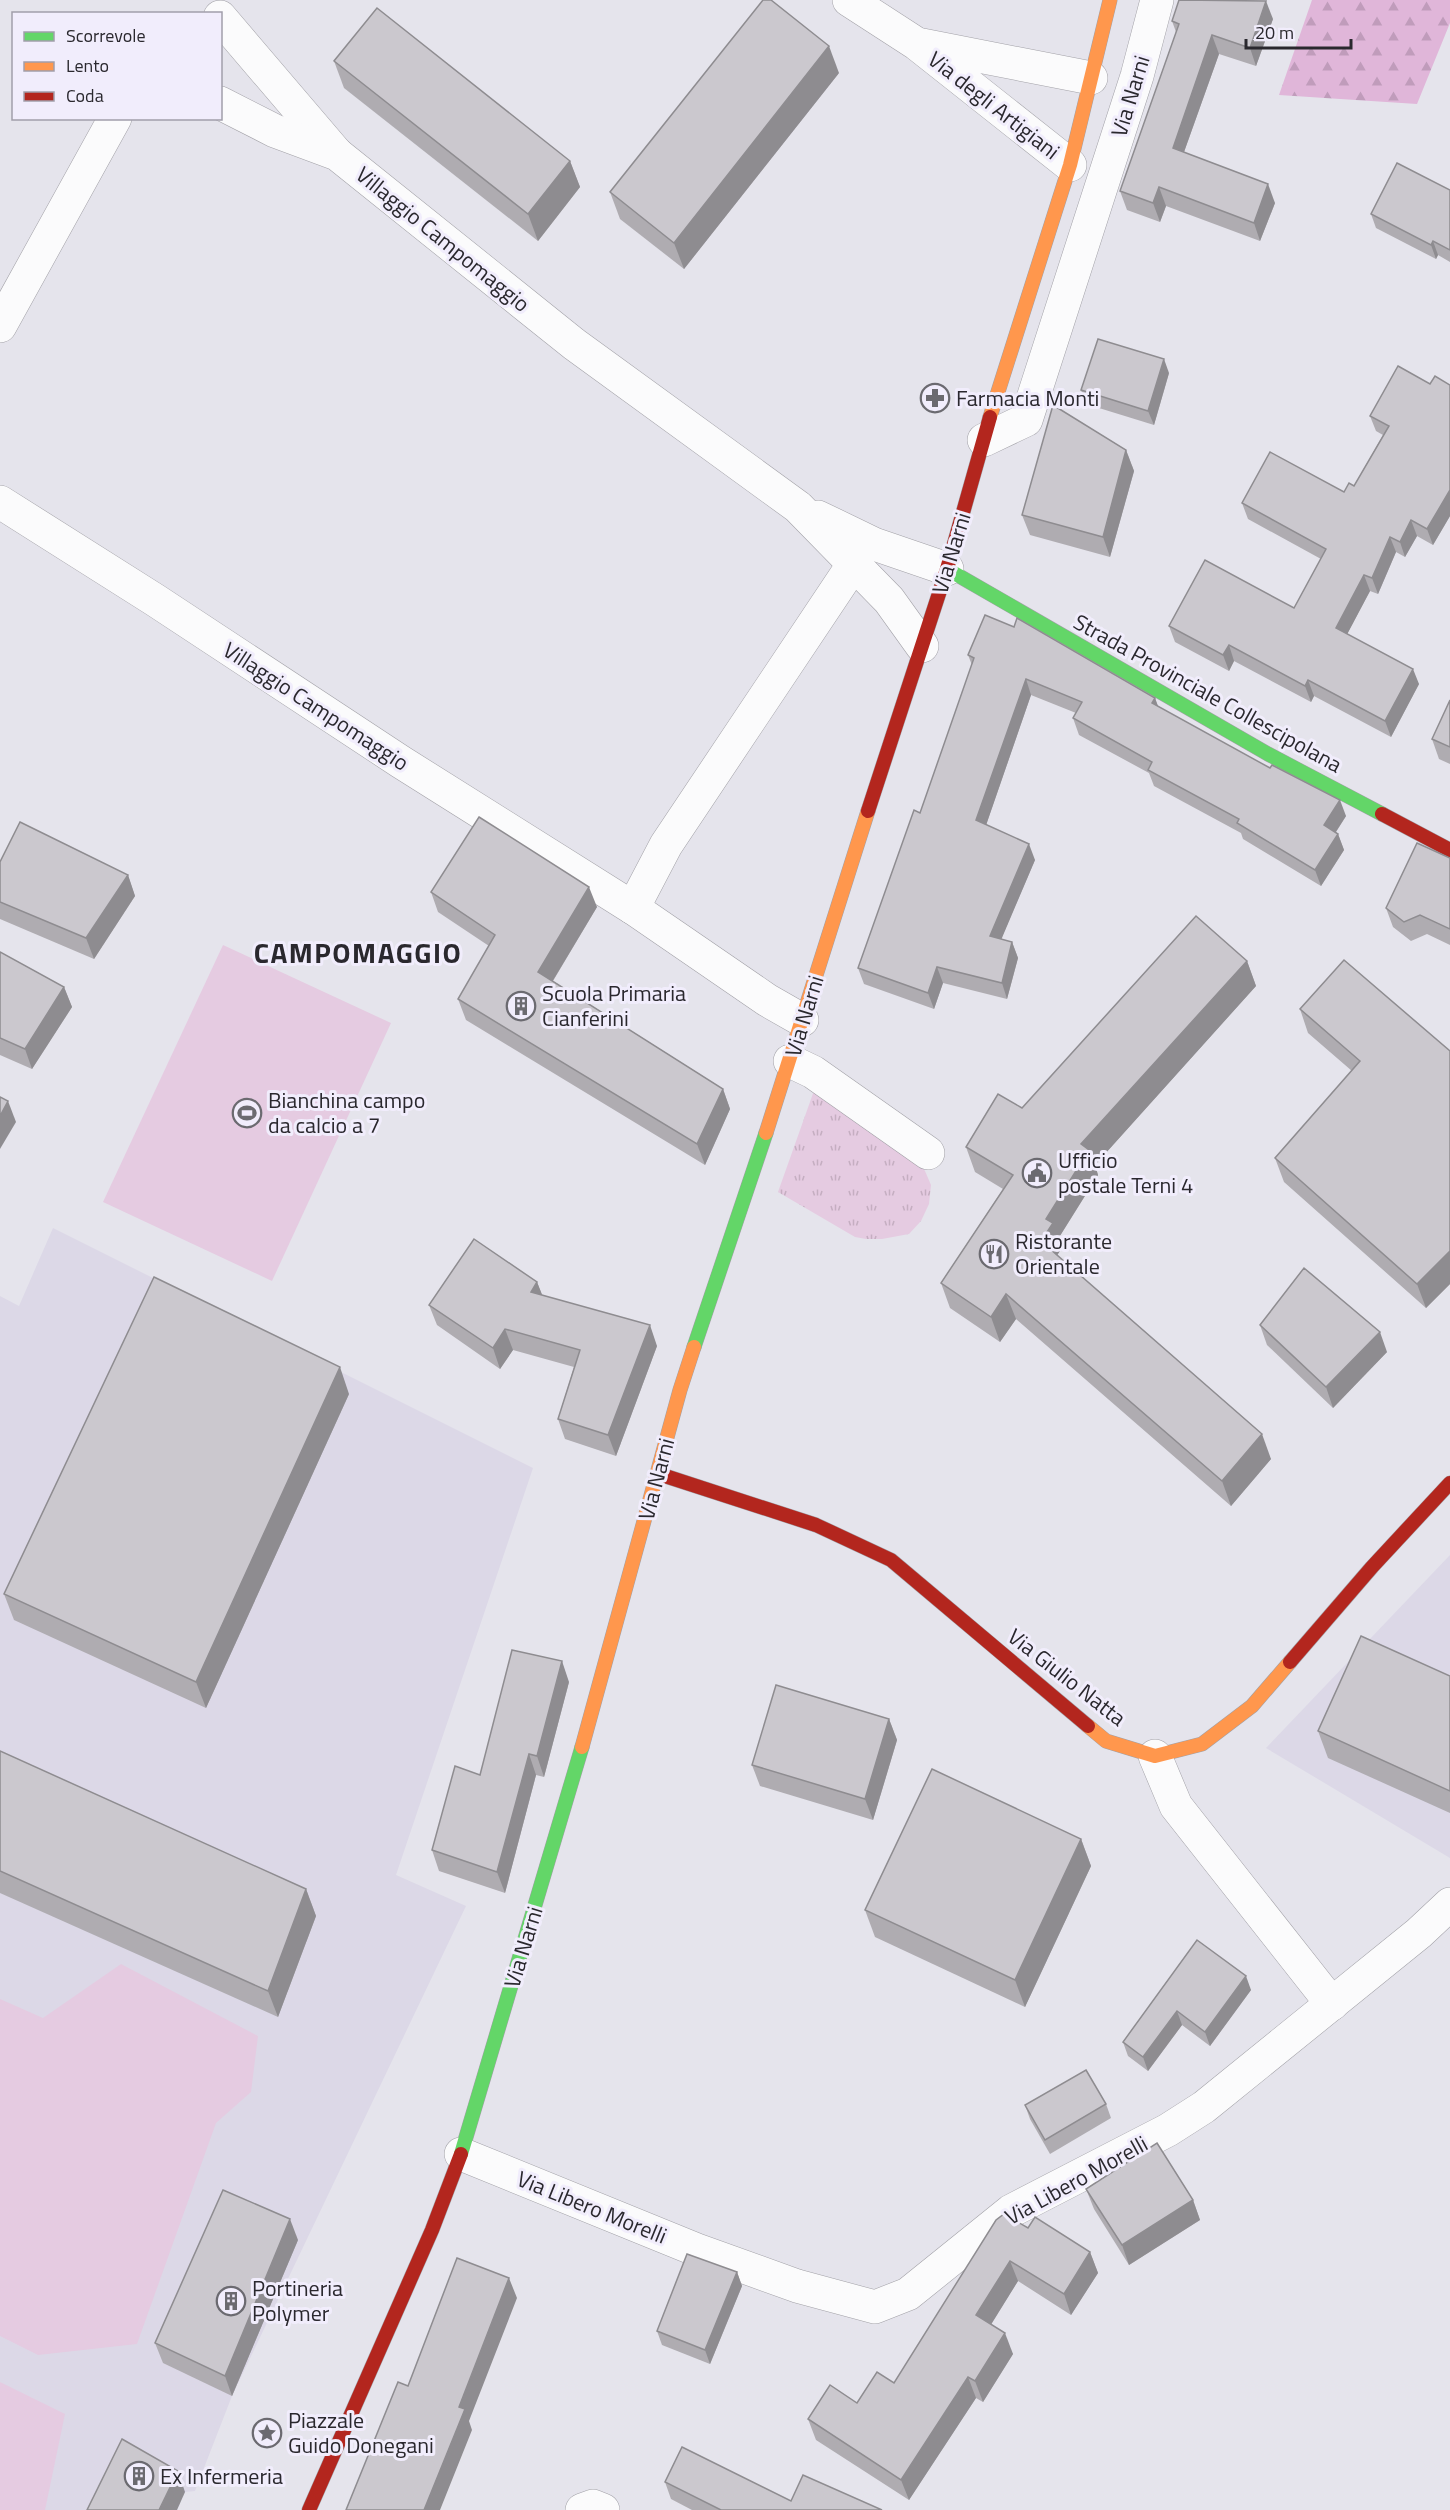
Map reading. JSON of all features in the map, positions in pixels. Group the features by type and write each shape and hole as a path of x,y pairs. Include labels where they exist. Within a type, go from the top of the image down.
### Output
{"main road":[{"name":"Via Narni","path":"309,2510 432,2230 461,2154 590,1720 680,1390 790,1061 947,569 984,440 1070,165 1110,0"},
{"name":"Strada Provinciale Collescipolana","path":"947,569 1268,754 1450,850"},
{"name":"Via Giulio Natta","path":"658,1474 816,1525 891,1560 1106,1741 1155,1756"},
{"path":"1155,1756 1202,1744 1252,1706 1372,1567 1450,1483"}],"street":[{"path":"206,0 215,12"},
{"name":"Via degli Artigiani","path":"849,0 917,44 1070,165"},
{"name":"Via Narni","path":"984,440 1026,420 1137,76 1157,0"},
{"path":"222,19 337,154"},
{"name":"Via degli Artigiani","path":"917,44 1091,78"},
{"name":"Villaggio Campomaggio","path":"222,104 274,131 337,154 574,344 798,507 874,544 947,569"},
{"path":"0,327 114,120"},
{"name":"Villaggio Campomaggio","path":"0,502 155,600 401,762 633,908 767,1000 802,1020"},
{"name":"Villaggio Campomaggio","path":"798,507 889,600 922,646"},
{"path":"633,908 666,845 853,565"},
{"path":"790,1061 813,1072 928,1153"},
{"path":"1155,1756 1176,1806 1332,2004"},
{"name":"Via Libero Morelli","path":"461,2154 697,2250 797,2286 876,2307 908,2294 1011,2211 1168,2130 1204,2107 1419,1934 1450,1904"},
{"path":"582,2510 594,2506 603,2510"}],"shaded area":[{"path":"53,1228 533,1468 396,1875 466,1906 232,2396 195,2491 185,2492 177,2510 0,2510 0,1296 19,1306"},
{"path":"1450,1555 1450,1858 1266,1748"}],"green space":[{"path":"1312,0 1450,0 1450,23 1417,104 1279,95"},
{"name":"Bianchina campo da calcio a 7","path":"223,945 391,1023 272,1281 103,1202"},
{"path":"816,1085 912,1154 925,1171 931,1185 929,1204 921,1221 909,1234 882,1239 855,1237 778,1192"},
{"path":"121,1964 258,2036 251,2092 216,2123 137,2344 38,2355 0,2336 0,1999 43,2018"},
{"path":"0,2382 65,2414 45,2510 0,2510"}],"building":[{"path":"763,0 771,0 829,46 674,243 610,192"},
{"path":"1179,0 1266,1 1250,48 1212,35 1173,148 1268,184 1254,223 1159,187 1153,203 1120,191 1179,24 1172,21"},
{"path":"377,8 570,161 528,214 334,61"},
{"path":"1397,163 1450,190 1450,250 1433,241 1431,245 1371,214"},
{"path":"1098,339 1164,359 1148,411 1081,390"},
{"path":"1398,366 1430,384 1435,376 1450,385 1450,490 1427,529 1411,520 1400,542 1390,537 1372,578 1364,575 1336,628 1413,669 1385,721 1308,680 1305,686 1229,645 1223,655 1169,626 1205,560 1294,608 1326,549 1242,503 1270,452 1344,492 1349,483 1354,486 1389,426 1370,416"},
{"path":"1053,405 1126,450 1103,537 1022,515"},
{"path":"985,615 1014,627 1017,618 1155,698 1152,703 1270,768 1272,765 1340,800 1324,825 1338,834 1315,870 1237,823 1239,819 1148,770 1152,762 1073,718 1082,702 1026,679 976,820 1029,844 990,936 1012,942 1002,983 937,967 928,993 858,968 914,810 920,813 974,658 968,655"},
{"path":"1450,700 1450,747 1432,739"},
{"name":"Scuola Primaria Cianferini","path":"479,817 589,887 538,972 723,1089 697,1144 458,999 495,935 431,892"},
{"path":"20,822 128,875 86,938 0,902 0,862"},
{"path":"1417,843 1450,858 1450,929 1420,915 1404,922 1386,908"},
{"path":"1196,916 1247,961 1081,1144 1089,1150 1046,1219 1053,1223 1041,1241 1262,1434 1222,1481 1006,1294 991,1317 941,1283 1013,1175 966,1147 998,1094 1022,1108"},
{"path":"0,952 64,987 25,1049 0,1038"},
{"path":"1344,960 1450,1051 1450,1251 1417,1284 1275,1158 1360,1061 1300,1009"},
{"path":"0,1097 8,1101 0,1116"},
{"path":"474,1239 537,1282 531,1292 650,1325 608,1435 558,1419 580,1350 505,1329 493,1348 429,1305"},
{"path":"1304,1268 1380,1332 1326,1387 1260,1325"},
{"path":"154,1277 340,1367 196,1682 4,1594"},
{"path":"1361,1636 1450,1676 1450,1791 1318,1731"},
{"path":"512,1650 562,1661 537,1756 529,1754 497,1872 432,1850 455,1766 480,1775"},
{"path":"776,1685 889,1719 865,1799 752,1765"},
{"path":"0,1751 306,1889 268,1991 0,1871"},
{"path":"932,1769 1081,1839 1015,1980 865,1910"},
{"path":"1197,1940 1246,1976 1205,2032 1177,2011 1143,2057 1123,2042"},
{"path":"1086,2070 1106,2104 1045,2140 1025,2105"},
{"path":"1157,2143 1193,2200 1122,2245 1086,2189"},
{"name":"Portineria Polymer","path":"223,2190 290,2219 225,2376 155,2343"},
{"path":"1004,2214 1028,2228 1035,2217 1090,2252 1064,2294 1010,2261 976,2315 1005,2333 975,2381 968,2377 901,2480 808,2419 830,2385 857,2403 877,2372 894,2383 996,2220"},
{"path":"687,2254 737,2272 705,2350 657,2331"},
{"path":"457,2258 509,2278 459,2407 465,2409 424,2510 346,2510 398,2382 408,2386"},
{"path":"122,2439 178,2471 159,2510 87,2510"},
{"path":"682,2447 791,2501 803,2475 882,2510 721,2510 665,2482"}],"traffic: fast":[{"path":"947,569 1268,754 1382,814"},
{"path":"694,1347 766,1133"},
{"path":"461,2154 582,1747"}],"traffic: slow":[{"path":"990,417 1070,165 1110,0"},
{"path":"766,1133 868,811"},
{"path":"582,1747 680,1390 694,1347"},
{"path":"1088,1726 1106,1741 1155,1756 1202,1744 1252,1706 1290,1662"}],"traffic: jam":[{"path":"868,811 947,569 990,417"},
{"path":"1382,814 1450,850"},
{"path":"659,1474 816,1525 891,1560 1088,1726"},
{"path":"1290,1662 1372,1567 1450,1483"},
{"path":"309,2510 432,2230 461,2154"}],"place":[{"name":"Farmacia Monti","path":"935,398"},
{"name":"Scuola Primaria Cianferini","path":"521,1006"},
{"name":"Bianchina campo da calcio a 7","path":"247,1113"},
{"name":"Ufficio postale Terni 4","path":"1037,1173"},
{"name":"Ristorante Orientale","path":"994,1254"},
{"name":"Portineria Polymer","path":"231,2301"},
{"name":"Piazzale Guido Donegani","path":"267,2433"},
{"name":"Ex Infermeria","path":"139,2476"}],"district":[{"name":"CAMPOMAGGIO","path":"358,952"}]}
